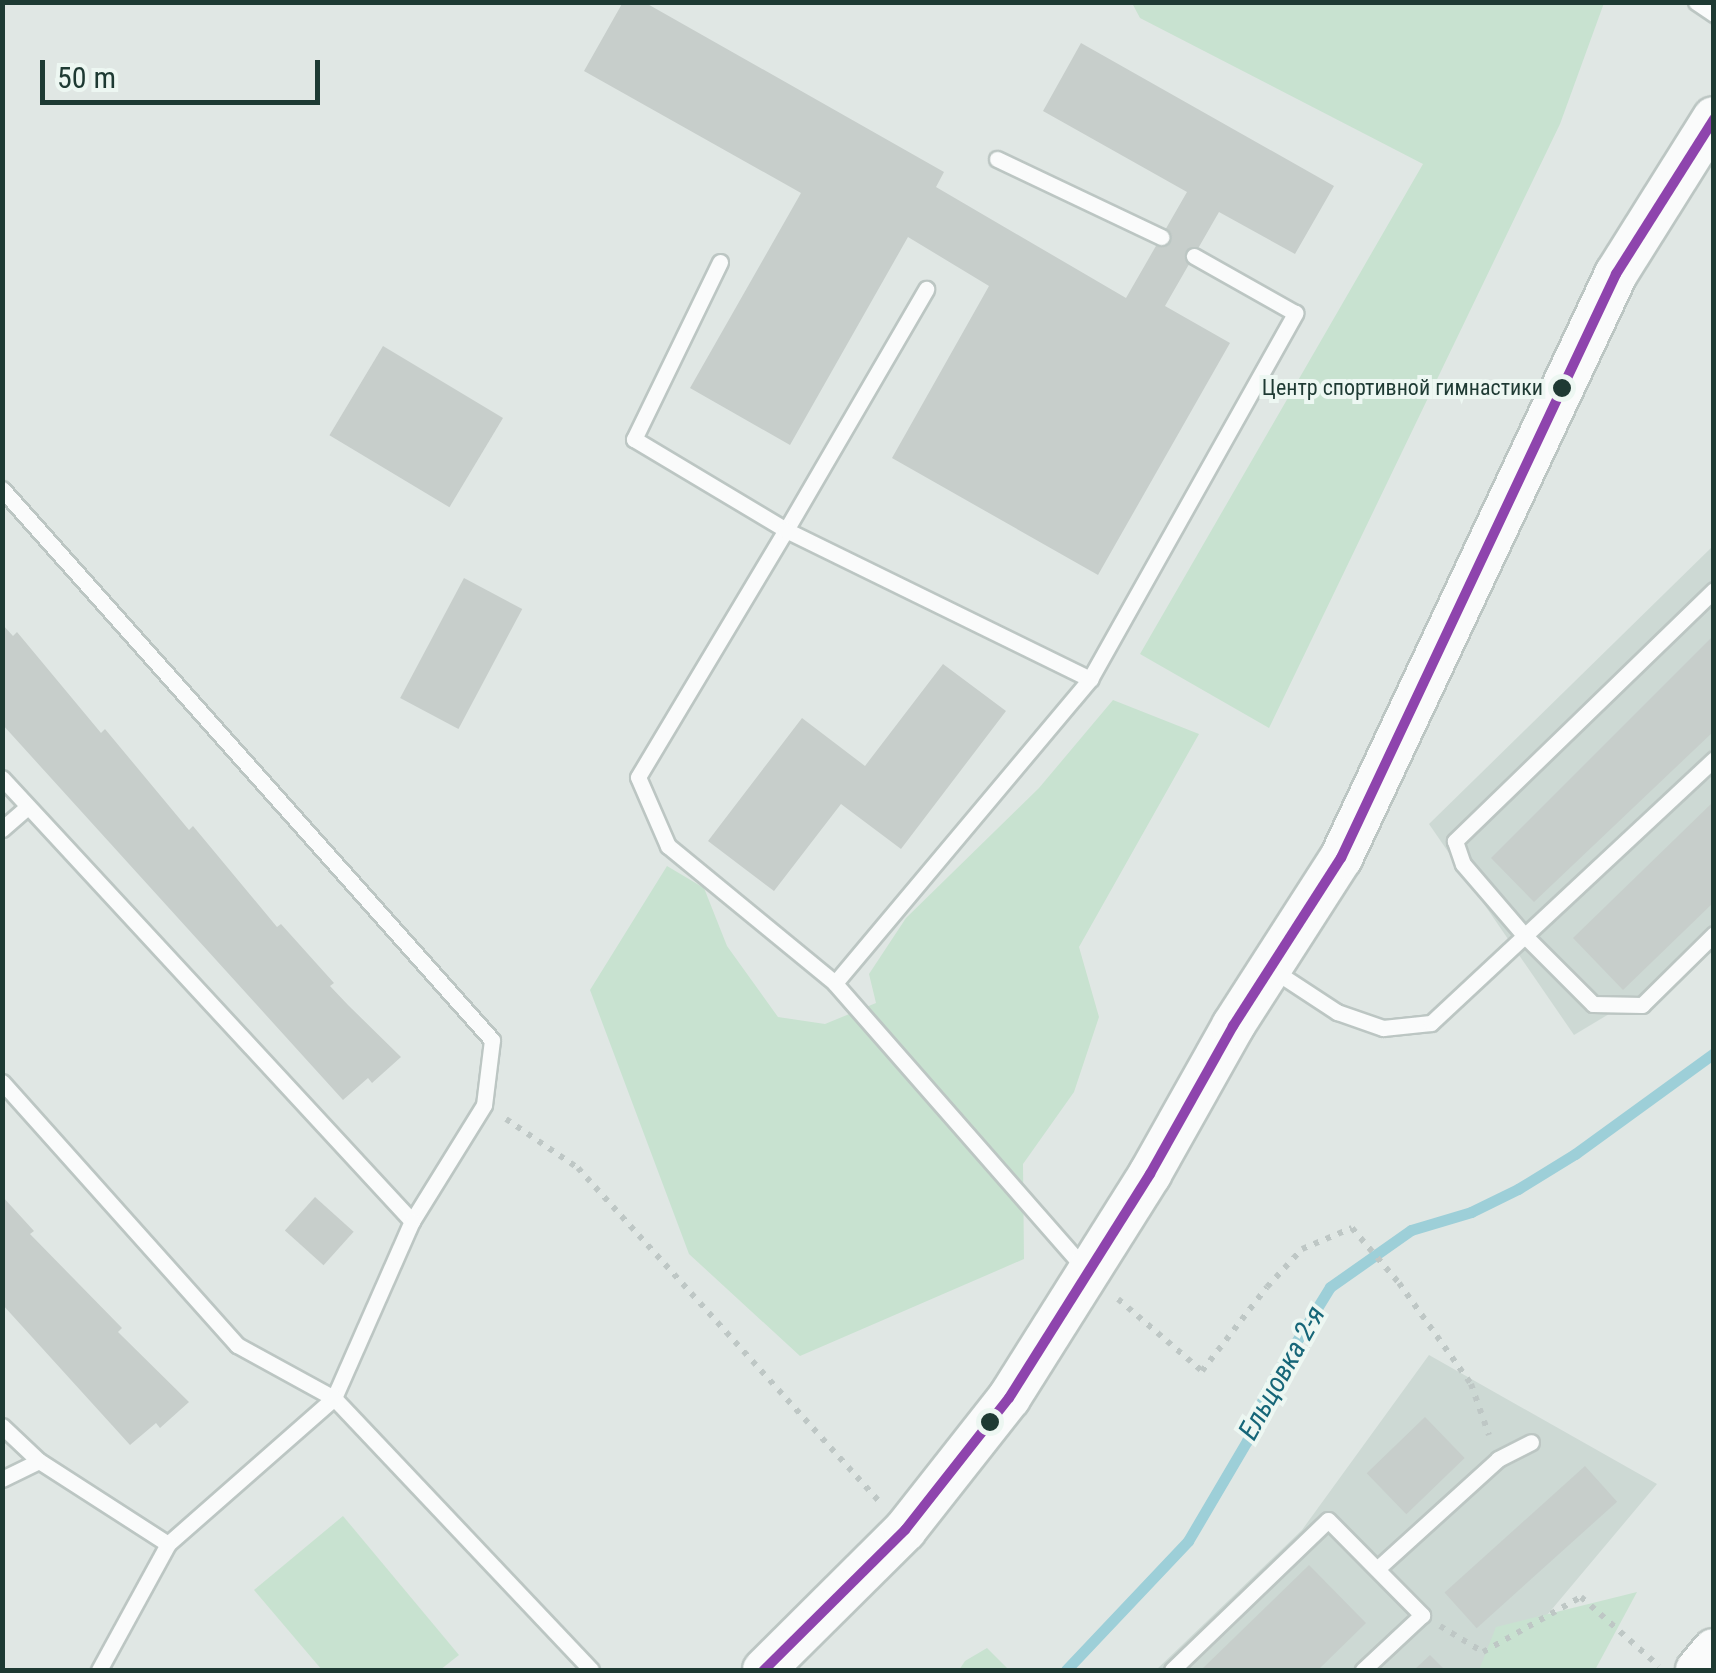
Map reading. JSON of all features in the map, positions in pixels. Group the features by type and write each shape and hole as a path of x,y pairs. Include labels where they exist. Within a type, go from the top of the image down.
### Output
{"main road":[{"path":"764,1670 905,1530 1010,1398 1270,968 1342,858 1616,274 1714,118"},
{"path":"1697,1670 1714,1650"}],"lane":[{"path":"1696,2 1714,14"},
{"path":"996,158 1161,237"},
{"path":"835,983 1090,679 1295,312 1194,256"},
{"path":"720,262 634,439 786,530 1090,679"},
{"path":"926,290 638,777 668,846 835,983 1088,1272"},
{"path":"2,489 492,1040 484,1104 412,1220 334,1398 168,1544 98,1670"},
{"path":"1714,590 1455,841 1463,864 1525,936 1593,1004 1642,1005 1714,934"},
{"path":"1270,968 1337,1012 1383,1028 1430,1024 1714,759"},
{"path":"2,778 412,1220"},
{"path":"2,830 26,808"},
{"path":"2,1082 237,1345 334,1398 591,1670"},
{"path":"2,1426 38,1460 168,1544"},
{"path":"1378,1568 1498,1459 1531,1442"},
{"path":"2,1479 38,1460"},
{"path":"1172,1670 1328,1520 1422,1615 1363,1670"}],"path":[{"path":"484,1104 578,1168 905,1530"},
{"path":"1088,1272 1202,1371 1267,1286 1302,1249 1352,1228 1399,1283 1470,1384 1498,1459"},
{"path":"1422,1615 1484,1652 1582,1596 1664,1670"}],"shaded area":[{"path":"1713,546 1714,951 1574,1035 1429,824"},
{"path":"1429,1355 1657,1484 1501,1670 1156,1670 1302,1530"}],"green space":[{"path":"1132,3 1604,3 1560,124 1269,728 1140,654 1423,164 1140,18"},
{"path":"1113,700 1199,734 1079,947 1099,1017 1074,1092 1023,1164 1024,1259 800,1356 689,1254 590,990 667,866 704,888 727,946 778,1017 825,1024 876,1003 869,974 906,918 1039,788"},
{"path":"343,1516 459,1655 440,1670 322,1670 254,1590"},
{"path":"1637,1592 1595,1670 1479,1670 1496,1627"},
{"path":"987,1648 1009,1670 959,1670 965,1661"}],"building":[{"path":"623,2 644,2 944,172 936,187 1126,298 1187,192 1043,111 1081,43 1334,186 1295,254 1219,212 1165,306 1230,343 1098,575 892,458 989,286 908,237 790,445 690,388 801,193 584,71"},
{"path":"383,346 503,418 449,507 329,435"},
{"path":"464,578 522,609 458,729 400,698"},
{"path":"2,624 13,636 17,632 101,733 105,729 189,830 193,826 277,927 281,924 334,983 330,986 401,1057 372,1083 368,1078 343,1100 2,724"},
{"path":"1714,635 1714,731 1534,902 1491,858"},
{"path":"943,664 1006,711 901,849 841,804 774,891 708,841 802,718 865,766"},
{"path":"1714,801 1714,902 1623,990 1573,938"},
{"path":"2,1196 34,1231 30,1234 122,1328 118,1332 189,1402 160,1428 156,1423 130,1445 2,1304"},
{"path":"315,1197 354,1232 324,1265 285,1230"},
{"path":"1425,1417 1465,1458 1406,1514 1367,1473"},
{"path":"1585,1466 1617,1502 1477,1628 1445,1592"},
{"path":"1309,1565 1366,1623 1318,1670 1201,1670"},
{"path":"1430,1655 1445,1670 1414,1670"}],"waterway":[{"name":"Ельцовка 2-я","path":"1066,1670 1188,1541 1247,1441 1266,1391 1330,1287 1411,1230 1471,1212 1518,1189 1575,1154 1714,1053"}],"transit line":[{"path":"764,1670 905,1530 1009,1398 1150,1174 1233,1026 1341,858 1616,274 1714,119"}],"place":[{"name":"Центр спортивной гимнастики","path":"1562,388"}]}
